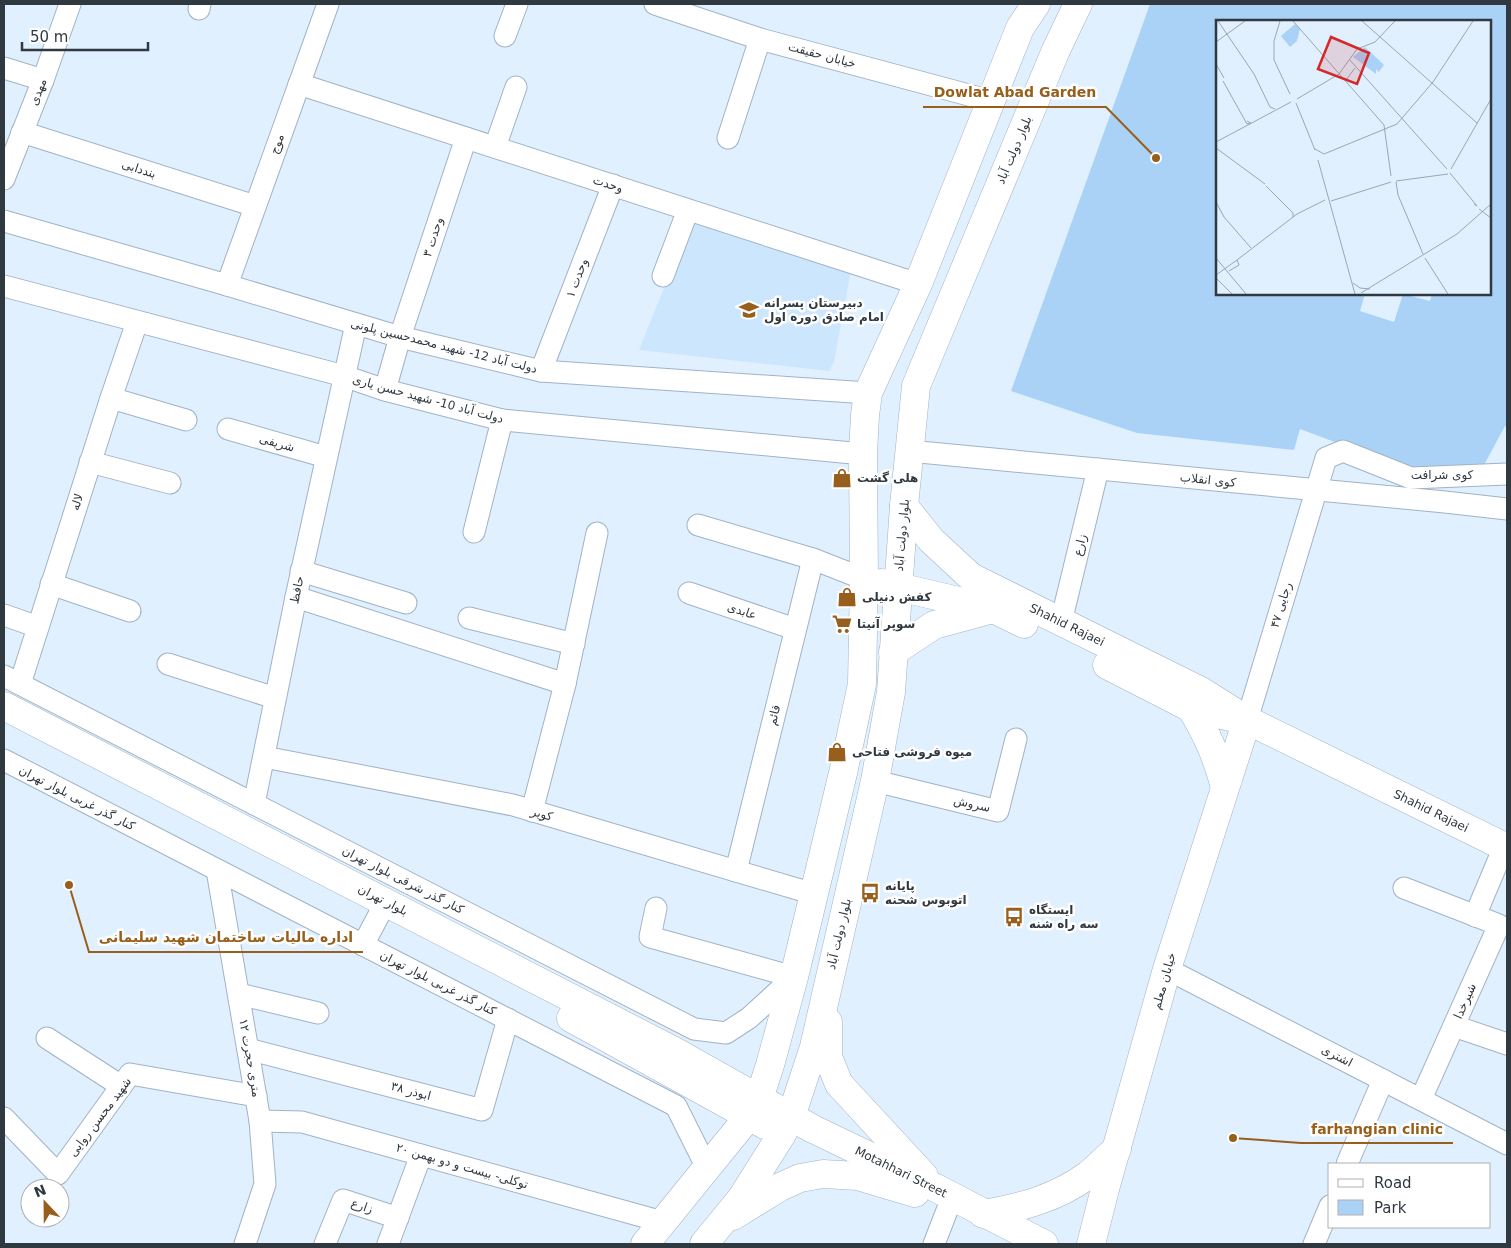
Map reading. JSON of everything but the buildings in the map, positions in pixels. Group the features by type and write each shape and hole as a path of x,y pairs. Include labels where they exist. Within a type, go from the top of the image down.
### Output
{"main road":[{"path":"645,1244 754,1108 770,1065 794,977 843,773 862,684 864,579 863,454 868,393 918,284 1022,16 1036,4"},
{"name":"بلوار دولت آباد","path":"711,1235 741,1199 786,1126 814,1047 875,782 891,692 897,588 916,386 1056,50 1078,4"},
{"name":"Shahid Rajaei","path":"904,506 931,540 971,577 1201,691 1247,720 1506,847"},
{"name":"Shahid Rajaei","path":"864,579 993,609 1190,708 1247,720"},
{"path":"893,652 934,625 993,609"},
{"name":"بلوار تهران","path":"4,706 674,1051 754,1108"},
{"path":"1190,708 1206,733 1225,787"},
{"name":"خیابان معلم","path":"1091,1244 1167,969 1247,720"},
{"name":"بلوار تهران","path":"4,723 380,913 754,1108"},
{"path":"828,982 828,1058 839,1084 938,1198"},
{"name":"Motahhari Street","path":"754,1108 786,1126 938,1198 1017,1244"},
{"path":"983,1214 1011,1209 1038,1201 1064,1190 1088,1175 1117,1149"},
{"path":"711,1235 780,1188 800,1178 823,1174 858,1176 938,1198"},
{"name":"Motahhari Street","path":"938,1198 983,1214 1044,1244"}],"street":[{"name":"مهدی","path":"4,179 43,80 70,4"},
{"name":"موج","path":"227,284 328,4"},
{"path":"506,36 517,4"},
{"name":"خیابان حقیقت","path":"655,4 760,38 991,100"},
{"path":"728,138 760,38"},
{"path":"4,68 43,80"},
{"name":"وحدت","path":"299,84 918,284"},
{"path":"495,147 516,87"},
{"name":"بنددابی","path":"22,132 255,206"},
{"name":"وحدت ۳","path":"385,390 400,337 466,138"},
{"name":"وحدت ۱","path":"541,371 612,185"},
{"path":"663,276 688,210"},
{"name":"دولت آباد 12- شهید محمدحسین پلونی","path":"4,221 227,284 400,337 541,371 868,393"},
{"name":"دولت آباد 10- شهید حسن یاری","path":"4,286 502,420 863,454"},
{"name":"لاله","path":"12,680 38,627 137,322"},
{"name":"حافظ","path":"254,804 301,571 356,324"},
{"path":"111,398 186,420"},
{"path":"474,532 502,420"},
{"name":"شریفی","path":"228,429 326,457"},
{"name":"کوی شرافت","path":"1316,490 1326,458 1343,450 1411,478 1507,474"},
{"name":"کوی انقلاب","path":"909,451 1507,509"},
{"path":"90,462 170,483"},
{"name":"زارع","path":"1061,622 1098,469"},
{"name":"رجایی ۴۷","path":"1247,720 1316,490"},
{"path":"698,525 813,559 864,579"},
{"path":"532,811 565,684 597,533"},
{"name":"قائم","path":"736,871 813,559"},
{"path":"301,571 406,603"},
{"path":"52,584 130,611"},
{"name":"عابدی","path":"688,593 795,629"},
{"path":"296,597 565,684"},
{"path":"4,615 38,627"},
{"path":"469,618 574,644"},
{"path":"168,664 275,698"},
{"name":"کنار گذر شرقی بلوار تهران","path":"12,680 694,1029 726,1033 748,1018 794,977"},
{"name":"سروش","path":"875,782 998,810 1016,739"},
{"name":"کویر","path":"264,757 514,805 814,894"},
{"name":"کنار گذر غربی بلوار تهران","path":"4,760 676,1106 707,1168"},
{"path":"1475,916 1506,847"},
{"name":"۱۲ متری حجرت","path":"217,870 260,1121 265,1184 245,1244"},
{"name":"شیرخدا","path":"1404,888 1499,925 1421,1099"},
{"path":"656,908 650,937 794,977"},
{"path":"363,945 380,913"},
{"name":"اشتری","path":"1167,969 1507,1144"},
{"path":"575,1000 588,975"},
{"path":"239,994 318,1013"},
{"name":"۳۸ ابوذر","path":"248,1049 482,1110 508,1019"},
{"path":"1454,1026 1507,1044"},
{"path":"47,1038 121,1086"},
{"name":"شهید محسن روایی","path":"4,1118 58,1174 130,1074 256,1096"},
{"path":"1347,1163 1382,1080"},
{"name":"توکلی- بیست و دو بهمن ۲۰","path":"260,1121 302,1122 663,1222"},
{"path":"388,1244 421,1155"},
{"path":"934,1244 938,1198"},
{"name":"زارع","path":"326,1244 343,1200 398,1218"},
{"path":"1314,1244 1328,1211"}],"shaded area":[{"name":"دبیرستان پسرانه امام صادق دوره اول","path":"691,221 851,270 834,362 829,371 639,350"}],"green space":[{"path":"1150,4 1507,4 1507,427 1505,426 1484,465 1412,471 1300,429 1294,450 1137,433 1011,391"}],"place":[{"name":"Dowlat Abad Garden","path":"1156,158"},
{"name":"دبیرستان پسرانه امام صادق دوره اول","path":"749,310"},
{"name":"هلى گشت","path":"842,478"},
{"name":"کفش دنیلی","path":"847,597"},
{"name":"سوپر آنیتا","path":"842,624"},
{"name":"میوه فروشی فتاحی","path":"837,752"},
{"name":"اداره مالیات ساختمان شهید سلیمانی","path":"69,885"},
{"name":"پایانه اتوبوس شحنه","path":"870,893"},
{"name":"ایستگاه سه راه شنه","path":"1014,917"},
{"name":"farhangian clinic","path":"1233,1138"}]}
